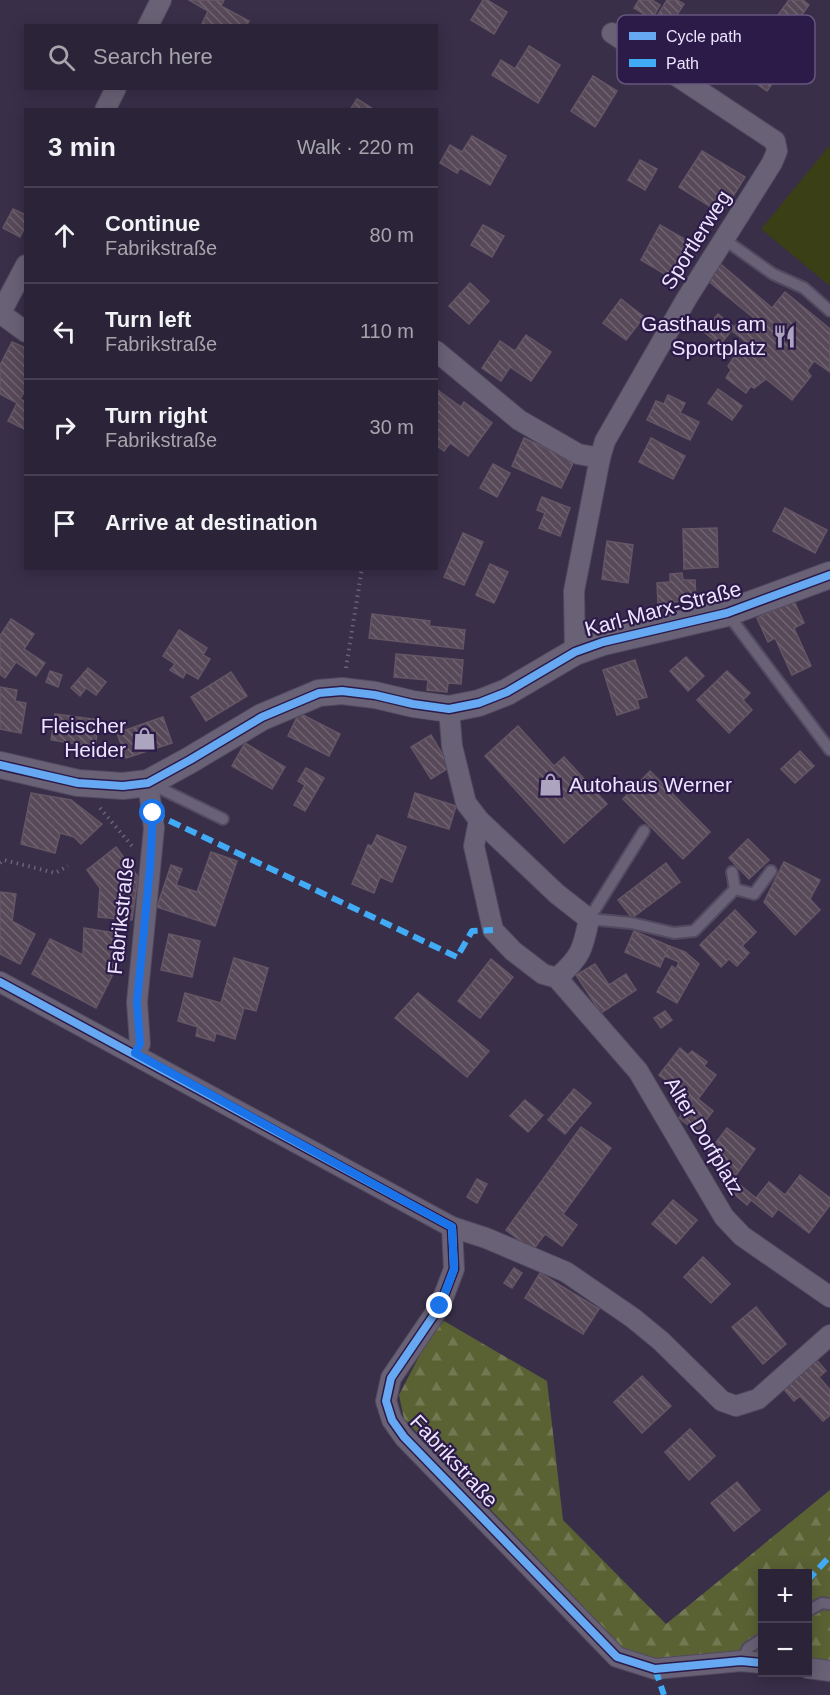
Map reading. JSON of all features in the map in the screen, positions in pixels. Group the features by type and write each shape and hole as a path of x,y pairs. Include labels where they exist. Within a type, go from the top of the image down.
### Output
{"street":[{"path":"149,24 162,0"},
{"name":"Sportlerweg","path":"612,33 617,36"},
{"name":"Sportlerweg","path":"575,652 574,591 605,441 687,298 726,240 777,151 775,141 689,84"},
{"path":"106,108 115,90"},
{"path":"24,269 0,314 24,331"},
{"path":"438,353 519,420 578,454 600,458"},
{"name":"Karl-Marx-Straße","path":"0,765 78,783 123,786 148,783 262,717 319,693 342,691 375,695 413,705 450,709 479,703 507,692 575,652 603,642 727,613 830,575"},
{"path":"450,709 452,746 466,803 479,820 557,894 589,919 584,948 557,978"},
{"name":"Fabrikstraße","path":"135,1053 140,1044 137,1002 154,828 148,783"},
{"name":"Alter Dorfplatz","path":"479,820 474,846 493,930 513,951 543,974 557,978 638,1071 724,1217 742,1236 830,1297"},
{"path":"0,982 135,1053 452,1227 486,1238 566,1272 633,1318 661,1341 722,1401 736,1406 758,1399 830,1335"},
{"name":"Fabrikstraße","path":"452,1227 454,1269 440,1306 391,1378 386,1401 392,1420 412,1445 617,1657 655,1669 741,1661 758,1663"},
{"path":"812,1669 830,1671"}],"lane":[{"path":"726,240 773,274 804,288 830,311"},
{"name":"Karl-Marx-Straße","path":"727,613 830,750"},
{"path":"148,783 223,819"},
{"path":"644,831 589,919 631,923 674,933 694,931 735,888"},
{"path":"735,888 754,894 771,871"},
{"path":"732,872 735,888"},
{"path":"812,1608 822,1603 830,1604"},
{"path":"741,1661 748,1648 758,1642"}],"path":[{"path":"342,691 362,570"},
{"path":"78,783 150,868"},
{"path":"0,863 4,860 55,873 68,866"}],"green space":[{"path":"830,145 830,286 761,229"},
{"path":"439,1318 547,1381 563,1520 666,1624 830,1490 830,1671 812,1669 812,1569 758,1569 758,1663 692,1666 654,1659 624,1649 404,1419 399,1395"}],"building":[{"path":"189,0 224,0 221,6 249,21 247,24 202,24 208,11"},
{"path":"483,0 507,12 494,34 471,20"},
{"path":"639,0 652,0 660,5 654,15 645,15 634,8"},
{"path":"667,0 677,0 684,4 677,15 658,15"},
{"path":"789,0 803,0 809,5 802,15 778,15"},
{"path":"529,46 560,65 538,103 492,75 501,60 515,69"},
{"path":"593,76 617,91 595,127 571,111"},
{"path":"757,84 772,84 767,91"},
{"path":"357,99 372,108 351,108"},
{"path":"472,136 506,156 490,185 460,168 457,173 440,163 450,145 462,152"},
{"path":"702,151 745,177 722,214 679,187"},
{"path":"640,160 657,169 645,190 628,180"},
{"path":"13,209 24,214 24,229 20,237 3,228"},
{"path":"483,225 504,236 492,257 471,245"},
{"path":"660,225 688,241 668,276 641,260"},
{"name":"Gasthaus am Sportplatz","path":"717,261 772,308 785,292 830,329 830,372 814,361 807,371 811,376 792,400 766,379 754,388 751,386 746,393 726,378 731,370 728,366 745,341 731,330 741,320 754,330 760,323 706,279"},
{"path":"470,283 489,301 469,324 449,306"},
{"path":"621,299 644,317 626,340 603,323"},
{"path":"718,314 734,327 720,345 704,332"},
{"path":"526,335 551,352 531,381 510,367 501,381 482,368 500,341 515,351"},
{"path":"12,342 24,347 24,392 20,399 24,401 24,429 8,421 17,403 0,394 0,365"},
{"path":"718,389 742,406 732,420 708,403"},
{"path":"438,390 461,407 464,402 492,423 468,456 450,443 444,451 438,446"},
{"path":"668,395 685,403 680,413 699,422 690,440 647,420 656,401 664,404"},
{"path":"524,438 574,461 561,488 512,466"},
{"path":"651,438 685,456 673,479 639,462"},
{"path":"493,464 510,473 497,497 480,488"},
{"path":"542,497 570,508 560,536 539,528 545,513 537,510"},
{"path":"785,508 827,530 815,553 773,531"},
{"path":"717,528 718,567 684,569 683,529"},
{"path":"463,533 483,542 464,585 444,577"},
{"path":"607,541 633,545 628,583 602,579"},
{"path":"490,564 508,572 494,603 476,595"},
{"path":"682,573 683,580 695,580 696,600 658,603 657,583 670,582 670,574"},
{"path":"794,601 804,623 794,628 811,666 792,675 775,638 768,642 757,618"},
{"path":"372,614 430,621 429,626 465,630 463,649 369,638"},
{"path":"11,619 34,634 24,649 45,663 36,676 16,662 5,678 0,674 0,636"},
{"path":"179,630 207,648 203,655 210,659 198,679 186,672 183,678 170,670 175,664 163,656"},
{"path":"396,654 463,660 461,684 448,683 447,692 427,690 428,680 394,677"},
{"path":"686,657 704,676 688,691 670,671"},
{"path":"635,660 647,697 637,700 639,708 617,715 603,670"},
{"path":"88,668 106,682 96,695 86,688 80,696 71,688"},
{"path":"50,671 62,675 58,687 46,682"},
{"path":"727,671 750,693 743,700 752,710 729,733 697,700"},
{"path":"231,672 247,696 206,721 191,697"},
{"path":"0,687 17,690 15,701 26,703 21,733 0,729"},
{"path":"299,713 340,734 329,756 288,736"},
{"path":"55,714 99,720 95,747 51,740"},
{"name":"Fleischer Heider","path":"163,717 172,743 126,758 117,733"},
{"name":"Autohaus Werner","path":"518,726 554,766 564,757 607,804 564,843 485,756"},
{"path":"431,735 450,767 431,779 411,747"},
{"path":"245,743 285,767 272,789 232,766"},
{"path":"800,751 814,766 795,783 781,769"},
{"path":"306,768 324,778 305,811 294,805 305,785 298,781"},
{"path":"650,771 710,832 683,859 623,799"},
{"path":"31,793 71,800 102,824 81,844 74,837 60,833 55,853 21,844"},
{"path":"415,793 456,806 449,829 408,817"},
{"path":"377,835 406,847 392,882 380,877 374,893 352,884 368,845 372,846"},
{"path":"748,839 769,860 749,879 729,858"},
{"path":"116,847 138,877 132,920 98,917 100,888 87,870"},
{"path":"211,852 237,861 215,926 157,907 171,865 182,869 176,885 197,892"},
{"path":"784,862 820,880 810,899 820,910 795,935 764,902"},
{"path":"666,863 680,882 632,918 618,900"},
{"path":"0,892 16,894 12,921 35,934 20,964 0,954"},
{"path":"735,910 756,932 742,946 749,953 737,966 729,959 721,967 700,945"},
{"path":"84,928 115,933 113,974 96,1008 32,974 50,939 83,955"},
{"path":"634,931 669,946 660,967 625,952"},
{"path":"169,934 200,941 192,977 161,970"},
{"path":"669,946 685,952 699,964 677,1003 657,992 672,966 676,969 679,962 665,956"},
{"path":"234,958 268,968 256,1011 244,1008 235,1039 216,1033 214,1041 196,1036 198,1027 178,1021 185,993 221,1003"},
{"path":"491,959 513,977 480,1018 458,1001"},
{"path":"595,964 609,985 626,974 636,990 601,1013 576,975"},
{"path":"418,993 489,1051 467,1077 395,1018"},
{"path":"665,1011 672,1020 661,1028 654,1018"},
{"path":"680,1048 688,1055 692,1051 707,1062 704,1066 716,1075 698,1099 713,1111 697,1132 679,1118 692,1100 659,1075"},
{"path":"574,1089 591,1103 565,1134 548,1120"},
{"path":"525,1100 543,1115 528,1132 510,1116"},
{"path":"581,1127 611,1148 563,1214 577,1225 562,1246 545,1234 533,1250 506,1230"},
{"path":"727,1128 755,1149 736,1175 707,1154"},
{"path":"800,1175 830,1198 830,1205 809,1233 778,1209 772,1217 751,1200 747,1205 733,1193 740,1185 756,1198 769,1182 785,1195"},
{"path":"477,1179 487,1184 477,1203 467,1197"},
{"path":"673,1200 697,1220 676,1244 652,1224"},
{"path":"703,1257 730,1284 711,1303 684,1277"},
{"path":"514,1268 522,1273 512,1288 504,1283"},
{"path":"540,1273 599,1309 583,1334 525,1298"},
{"path":"756,1307 786,1344 763,1364 732,1327"},
{"path":"815,1358 826,1371 819,1377 830,1390 830,1415 823,1421 800,1396 794,1401 782,1387"},
{"path":"642,1376 671,1406 642,1433 614,1402"},
{"path":"690,1429 715,1456 689,1480 665,1452"},
{"path":"737,1482 760,1510 734,1531 711,1503"}],"marked path":[{"path":"153,813 457,957 472,931 493,930"},
{"path":"812,1576 830,1556"},
{"path":"655,1669 664,1695"}],"cycle path":[{"path":"0,765 78,783 123,786 148,783 262,717 319,693 342,691 375,695 449,709 479,703 507,692 575,652 603,642 727,613 830,575"},
{"path":"0,982 452,1227 454,1269 440,1306 391,1378 386,1401 392,1420 404,1437 617,1657 655,1669 741,1661 758,1663"}],"place":[{"name":"Gasthaus am Sportplatz","path":"784,336"},
{"name":"Fleischer Heider","path":"144,738"},
{"name":"Autohaus Werner","path":"551,785"}],"route":[{"path":"153,813 154,828 137,1002 140,1044 135,1053 452,1227 454,1269 440,1306"}]}
